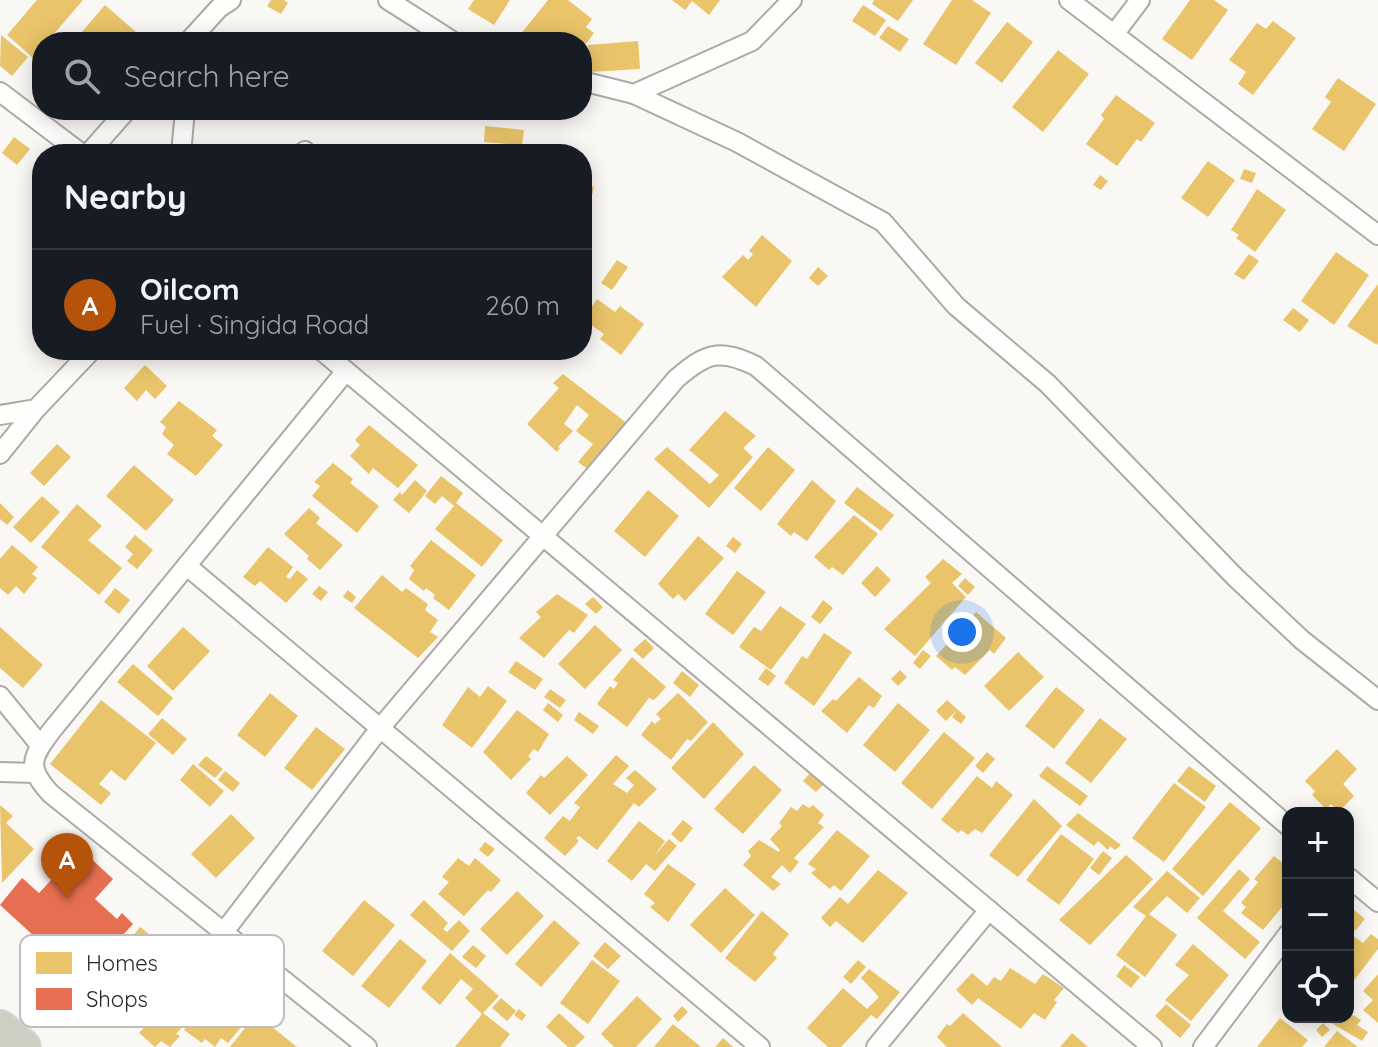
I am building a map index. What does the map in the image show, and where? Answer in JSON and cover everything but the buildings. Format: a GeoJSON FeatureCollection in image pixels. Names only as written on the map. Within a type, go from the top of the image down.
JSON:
{"type":"FeatureCollection","features":[{"type":"Feature","properties":{"kind":"highway"},"geometry":{"type":"LineString","coordinates":[[0,1028],[23,1047]]}},
{"type":"Feature","properties":{"kind":"street"},"geometry":{"type":"LineString","coordinates":[[388,0],[438,32]]}},
{"type":"Feature","properties":{"kind":"street"},"geometry":{"type":"LineString","coordinates":[[634,94],[752,41],[792,0]]}},
{"type":"Feature","properties":{"kind":"street"},"geometry":{"type":"LineString","coordinates":[[1069,0],[1378,235]]}},
{"type":"Feature","properties":{"kind":"street"},"geometry":{"type":"LineString","coordinates":[[1115,33],[1140,0]]}},
{"type":"Feature","properties":{"kind":"street"},"geometry":{"type":"LineString","coordinates":[[197,32],[223,3]]}},
{"type":"Feature","properties":{"kind":"street"},"geometry":{"type":"LineString","coordinates":[[210,32],[223,3]]}},
{"type":"Feature","properties":{"kind":"street"},"geometry":{"type":"LineString","coordinates":[[592,84],[634,94],[737,142],[883,222],[956,306],[1048,384],[1235,577],[1302,640],[1378,700]]}},
{"type":"Feature","properties":{"kind":"street"},"geometry":{"type":"LineString","coordinates":[[0,92],[32,115]]}},
{"type":"Feature","properties":{"kind":"street"},"geometry":{"type":"LineString","coordinates":[[38,120],[71,144]]}},
{"type":"Feature","properties":{"kind":"street"},"geometry":{"type":"LineString","coordinates":[[95,144],[117,120]]}},
{"type":"Feature","properties":{"kind":"street"},"geometry":{"type":"LineString","coordinates":[[182,144],[184,120]]}},
{"type":"Feature","properties":{"kind":"street"},"geometry":{"type":"LineString","coordinates":[[223,933],[381,727],[676,379],[695,362],[714,354],[735,356],[756,366],[1282,821]]}},
{"type":"Feature","properties":{"kind":"street"},"geometry":{"type":"LineString","coordinates":[[0,454],[36,409],[83,360]]}},
{"type":"Feature","properties":{"kind":"street"},"geometry":{"type":"LineString","coordinates":[[333,360],[1152,1047]]}},
{"type":"Feature","properties":{"kind":"street"},"geometry":{"type":"LineString","coordinates":[[226,935],[51,794],[35,773],[33,758],[40,745],[346,371]]}},
{"type":"Feature","properties":{"kind":"street"},"geometry":{"type":"LineString","coordinates":[[0,415],[36,409]]}},
{"type":"Feature","properties":{"kind":"street"},"geometry":{"type":"LineString","coordinates":[[187,566],[760,1047]]}},
{"type":"Feature","properties":{"kind":"street"},"geometry":{"type":"LineString","coordinates":[[0,696],[40,745]]}},
{"type":"Feature","properties":{"kind":"street"},"geometry":{"type":"LineString","coordinates":[[0,772],[35,773]]}},
{"type":"Feature","properties":{"kind":"street"},"geometry":{"type":"LineString","coordinates":[[1350,879],[1378,902]]}},
{"type":"Feature","properties":{"kind":"street"},"geometry":{"type":"LineString","coordinates":[[876,1047],[989,910]]}},
{"type":"Feature","properties":{"kind":"street"},"geometry":{"type":"LineString","coordinates":[[1203,1047],[1282,942]]}},
{"type":"Feature","properties":{"kind":"street"},"geometry":{"type":"LineString","coordinates":[[284,981],[367,1047]]}},
{"type":"Feature","properties":{"kind":"place","name":"Oilcom"},"geometry":{"type":"Point","coordinates":[67,899]}}]}
